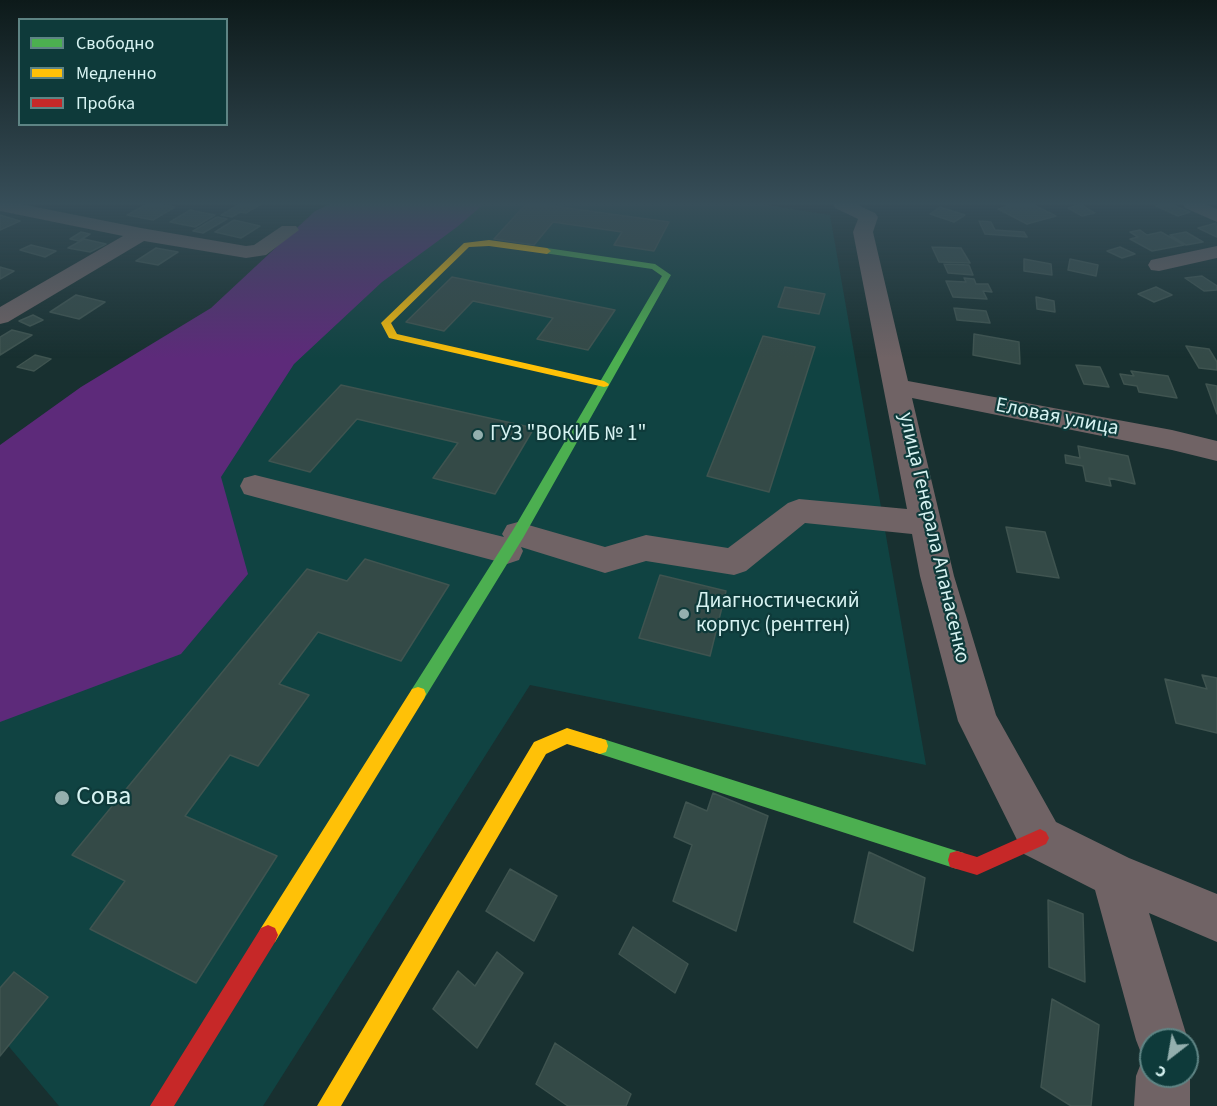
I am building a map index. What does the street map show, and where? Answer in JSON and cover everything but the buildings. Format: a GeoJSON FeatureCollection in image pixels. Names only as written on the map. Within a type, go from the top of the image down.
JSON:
{"type":"FeatureCollection","features":[{"type":"Feature","properties":{"kind":"street"},"geometry":{"type":"LineString","coordinates":[[0,317],[104,256]]}},
{"type":"Feature","properties":{"kind":"street"},"geometry":{"type":"LineString","coordinates":[[456,256],[386,323],[393,336],[604,384]]}},
{"type":"Feature","properties":{"kind":"street"},"geometry":{"type":"LineString","coordinates":[[161,1106],[512,542],[667,275],[655,267],[576,256]]}},
{"type":"Feature","properties":{"kind":"street","name":"улица Генерала Апанасенко"},"geometry":{"type":"LineString","coordinates":[[868,256],[937,576],[978,721],[1040,838]]}},
{"type":"Feature","properties":{"kind":"street"},"geometry":{"type":"LineString","coordinates":[[1159,265],[1201,256]]}},
{"type":"Feature","properties":{"kind":"street","name":"Еловая улица"},"geometry":{"type":"LineString","coordinates":[[897,387],[1172,440],[1217,451]]}},
{"type":"Feature","properties":{"kind":"street"},"geometry":{"type":"LineString","coordinates":[[255,486],[605,560],[646,548],[734,562],[799,511],[926,523]]}},
{"type":"Feature","properties":{"kind":"street"},"geometry":{"type":"LineString","coordinates":[[328,1106],[540,748],[567,736],[977,866],[1040,838],[1114,875],[1217,918]]}},
{"type":"Feature","properties":{"kind":"street"},"geometry":{"type":"LineString","coordinates":[[1114,875],[1159,1028]]}},
{"type":"Feature","properties":{"kind":"street"},"geometry":{"type":"LineString","coordinates":[[1162,1106],[1163,1088]]}},
{"type":"Feature","properties":{"kind":"shaded area"},"geometry":{"type":"Polygon","coordinates":[[[267,256],[418,256],[382,282],[294,364],[221,477],[248,574],[181,654],[0,722],[0,445],[81,387],[211,308],[267,256]]]}},
{"type":"Feature","properties":{"kind":"shaded area"},"geometry":{"type":"Polygon","coordinates":[[[348,256],[837,256],[926,765],[530,685],[263,1106],[59,1106],[0,1036],[0,534],[348,256]]]}},
{"type":"Feature","properties":{"kind":"traffic: fast"},"geometry":{"type":"LineString","coordinates":[[418,694],[518,534],[667,275],[655,267],[578,256]]}},
{"type":"Feature","properties":{"kind":"traffic: fast"},"geometry":{"type":"LineString","coordinates":[[600,746],[957,860]]}},
{"type":"Feature","properties":{"kind":"traffic: slow"},"geometry":{"type":"LineString","coordinates":[[456,256],[386,323],[393,336],[604,384]]}},
{"type":"Feature","properties":{"kind":"traffic: slow"},"geometry":{"type":"LineString","coordinates":[[268,935],[418,694]]}},
{"type":"Feature","properties":{"kind":"traffic: slow"},"geometry":{"type":"LineString","coordinates":[[328,1106],[540,748],[567,736],[600,746]]}},
{"type":"Feature","properties":{"kind":"traffic: jam"},"geometry":{"type":"LineString","coordinates":[[957,860],[977,866],[1040,838]]}},
{"type":"Feature","properties":{"kind":"traffic: jam"},"geometry":{"type":"LineString","coordinates":[[161,1106],[268,935]]}},
{"type":"Feature","properties":{"kind":"place","name":"ГУЗ \"ВОКИБ № 1\""},"geometry":{"type":"Point","coordinates":[478,435]}},
{"type":"Feature","properties":{"kind":"place","name":"Диагностический корпус (рентген)"},"geometry":{"type":"Point","coordinates":[684,614]}},
{"type":"Feature","properties":{"kind":"place","name":"Сова"},"geometry":{"type":"Point","coordinates":[62,798]}}]}
